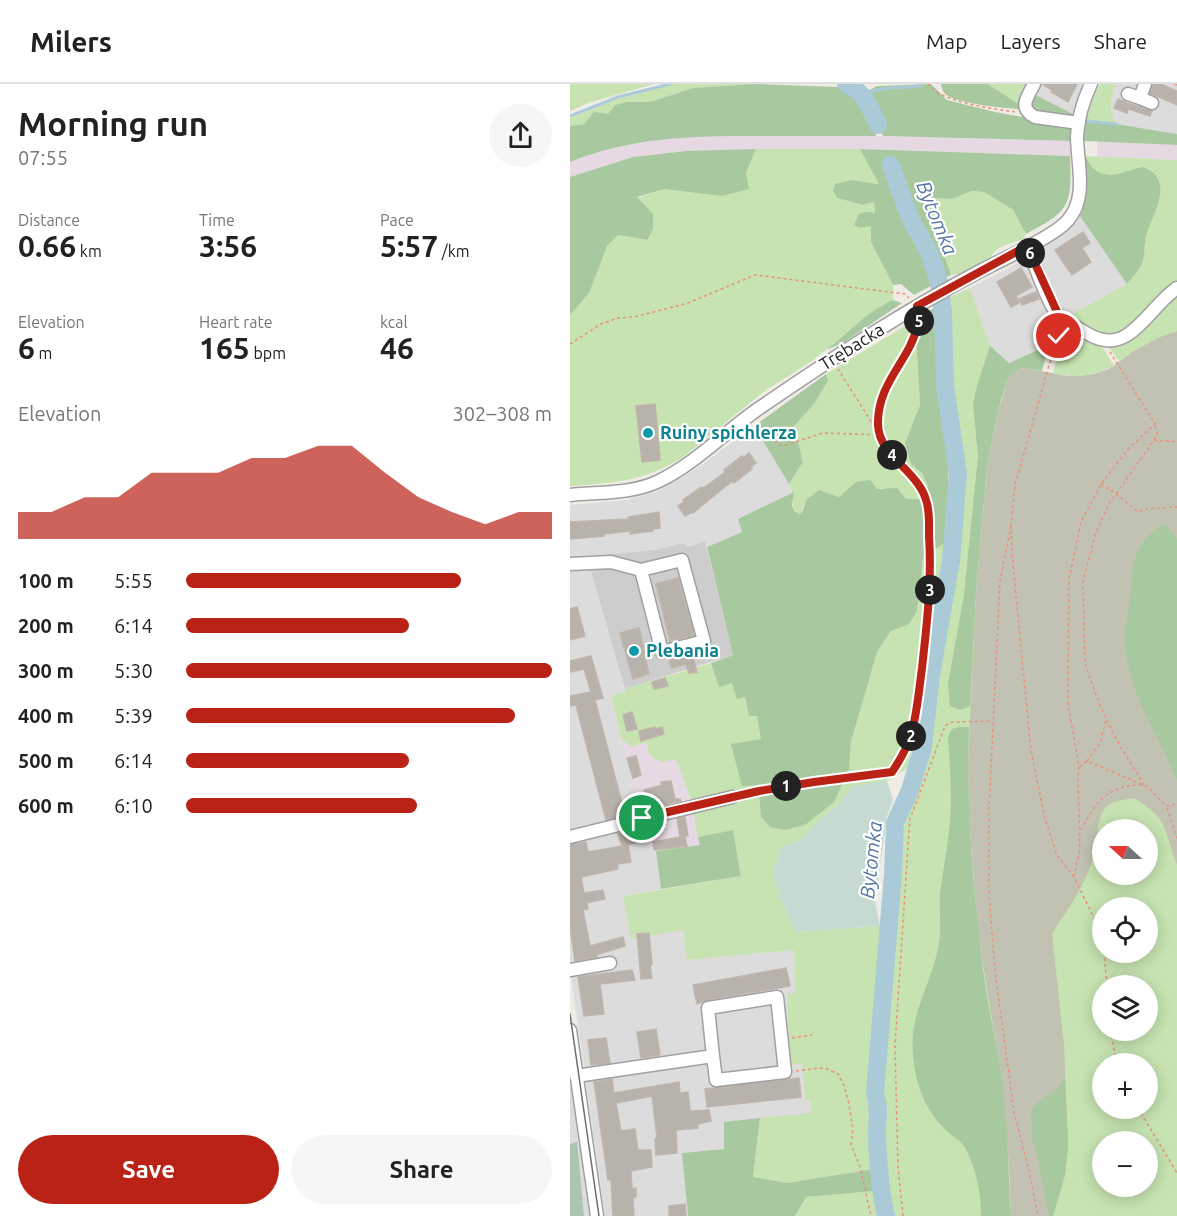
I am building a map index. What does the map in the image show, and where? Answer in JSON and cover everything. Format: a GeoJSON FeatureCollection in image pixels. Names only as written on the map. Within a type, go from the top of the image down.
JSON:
{"type":"FeatureCollection","features":[{"type":"Feature","properties":{"kind":"street"},"geometry":{"type":"LineString","coordinates":[[1034,84],[1025,105],[1029,114],[1035,117],[1080,118],[1091,84]]}},
{"type":"Feature","properties":{"kind":"street"},"geometry":{"type":"LineString","coordinates":[[1145,84],[1134,96],[1152,103]]}},
{"type":"Feature","properties":{"kind":"street","name":"Trębacka"},"geometry":{"type":"LineString","coordinates":[[570,495],[626,490],[642,487],[664,478],[832,358],[917,306],[1067,222],[1075,211],[1080,181],[1077,137],[1080,118]]}},
{"type":"Feature","properties":{"kind":"street"},"geometry":{"type":"LineString","coordinates":[[1027,246],[1058,314],[1095,339],[1116,340],[1135,329],[1162,300],[1177,288]]}},
{"type":"Feature","properties":{"kind":"street"},"geometry":{"type":"LineString","coordinates":[[570,564],[611,562],[641,570],[682,560],[704,641],[662,652],[641,570]]}},
{"type":"Feature","properties":{"kind":"street"},"geometry":{"type":"LineString","coordinates":[[570,837],[732,797]]}},
{"type":"Feature","properties":{"kind":"street"},"geometry":{"type":"LineString","coordinates":[[570,970],[610,963]]}},
{"type":"Feature","properties":{"kind":"street"},"geometry":{"type":"LineString","coordinates":[[777,997],[782,1040],[785,1072],[716,1080],[708,1008],[777,997]]}},
{"type":"Feature","properties":{"kind":"street"},"geometry":{"type":"LineString","coordinates":[[570,1030],[597,1216]]}},
{"type":"Feature","properties":{"kind":"street"},"geometry":{"type":"LineString","coordinates":[[576,1076],[713,1056]]}},
{"type":"Feature","properties":{"kind":"path"},"geometry":{"type":"LineString","coordinates":[[928,84],[934,91],[953,100],[1029,114]]}},
{"type":"Feature","properties":{"kind":"path"},"geometry":{"type":"LineString","coordinates":[[570,344],[582,334],[601,324],[618,318],[634,317],[688,303],[755,275],[905,294],[917,306],[919,322],[913,340],[889,379],[880,402],[879,435]]}},
{"type":"Feature","properties":{"kind":"path"},"geometry":{"type":"LineString","coordinates":[[1038,1216],[1014,1112],[995,971],[989,895],[989,809],[1000,581],[1011,526],[1015,485],[1059,336],[1058,314]]}},
{"type":"Feature","properties":{"kind":"path"},"geometry":{"type":"LineString","coordinates":[[1103,341],[1155,424],[1157,433],[1109,504],[1096,532],[1083,581],[1085,664],[1116,739],[1144,785],[1166,806],[1177,838]]}},
{"type":"Feature","properties":{"kind":"path"},"geometry":{"type":"LineString","coordinates":[[732,797],[814,782],[892,772],[905,752],[911,734],[931,580],[926,499],[916,480],[891,453],[879,435],[832,358]]}},
{"type":"Feature","properties":{"kind":"path"},"geometry":{"type":"LineString","coordinates":[[1074,877],[1080,849],[1079,767],[1068,704],[1069,579],[1081,522],[1101,484],[1129,448],[1155,424]]}},
{"type":"Feature","properties":{"kind":"path"},"geometry":{"type":"LineString","coordinates":[[750,425],[780,445],[823,433],[879,435]]}},
{"type":"Feature","properties":{"kind":"path"},"geometry":{"type":"LineString","coordinates":[[1154,440],[1177,442]]}},
{"type":"Feature","properties":{"kind":"path"},"geometry":{"type":"LineString","coordinates":[[1101,484],[1138,512],[1147,509],[1177,507]]}},
{"type":"Feature","properties":{"kind":"path"},"geometry":{"type":"LineString","coordinates":[[1011,526],[1031,751],[1045,819],[1057,855],[1074,877],[1092,914]]}},
{"type":"Feature","properties":{"kind":"path"},"geometry":{"type":"LineString","coordinates":[[1079,767],[1087,761],[1100,743],[1106,719]]}},
{"type":"Feature","properties":{"kind":"path"},"geometry":{"type":"LineString","coordinates":[[903,1216],[898,1167],[896,1020],[910,819],[945,726],[952,722],[993,721]]}},
{"type":"Feature","properties":{"kind":"path"},"geometry":{"type":"LineString","coordinates":[[1087,761],[1144,785]]}},
{"type":"Feature","properties":{"kind":"path"},"geometry":{"type":"LineString","coordinates":[[1080,832],[1094,806],[1106,794],[1128,785],[1144,785]]}},
{"type":"Feature","properties":{"kind":"path"},"geometry":{"type":"LineString","coordinates":[[1166,806],[1177,804]]}},
{"type":"Feature","properties":{"kind":"path"},"geometry":{"type":"LineString","coordinates":[[782,1040],[812,1035]]}},
{"type":"Feature","properties":{"kind":"path"},"geometry":{"type":"LineString","coordinates":[[785,1072],[820,1068],[838,1074],[848,1099],[852,1129],[851,1144],[860,1167],[871,1216]]}},
{"type":"Feature","properties":{"kind":"path"},"geometry":{"type":"LineString","coordinates":[[1145,1119],[1177,1173]]}},
{"type":"Feature","properties":{"kind":"shaded area"},"geometry":{"type":"Polygon","coordinates":[[[1036,84],[1083,84],[1073,114],[1032,93],[1036,84]]]}},
{"type":"Feature","properties":{"kind":"shaded area"},"geometry":{"type":"Polygon","coordinates":[[[1116,84],[1177,84],[1177,134],[1116,124],[1112,117],[1110,98],[1116,84]]]}},
{"type":"Feature","properties":{"kind":"shaded area"},"geometry":{"type":"Polygon","coordinates":[[[684,136],[876,136],[1070,141],[1070,156],[860,149],[686,151],[633,157],[570,177],[570,162],[591,153],[653,139],[684,136]]]}},
{"type":"Feature","properties":{"kind":"shaded area"},"geometry":{"type":"Polygon","coordinates":[[[1097,141],[1177,145],[1177,160],[1097,157],[1097,141]]]}},
{"type":"Feature","properties":{"kind":"shaded area"},"geometry":{"type":"Polygon","coordinates":[[[1080,216],[1127,284],[1067,317],[1057,309],[1033,248],[1072,225],[1080,216]]]}},
{"type":"Feature","properties":{"kind":"shaded area"},"geometry":{"type":"Polygon","coordinates":[[[1029,257],[1052,317],[1049,345],[1009,363],[990,346],[970,288],[1029,257]]]}},
{"type":"Feature","properties":{"kind":"shaded area"},"geometry":{"type":"Polygon","coordinates":[[[1177,331],[1177,1216],[1011,1216],[1001,1072],[977,925],[969,817],[970,706],[976,592],[987,466],[1001,400],[1008,378],[1014,371],[1025,368],[1068,376],[1094,374],[1109,369],[1133,351],[1161,336],[1177,331]]]}},
{"type":"Feature","properties":{"kind":"shaded area"},"geometry":{"type":"Polygon","coordinates":[[[754,426],[794,492],[739,519],[742,532],[707,547],[704,541],[688,547],[683,543],[655,550],[591,556],[590,567],[626,692],[611,697],[651,852],[656,851],[661,889],[623,896],[631,939],[683,929],[687,960],[794,950],[796,993],[787,994],[790,1064],[802,1062],[805,1099],[810,1099],[811,1114],[724,1122],[725,1149],[683,1153],[688,1216],[605,1216],[570,969],[570,505],[626,500],[657,492],[699,467],[754,426]]]}},
{"type":"Feature","properties":{"kind":"shaded area"},"geometry":{"type":"Polygon","coordinates":[[[705,541],[733,655],[625,689],[590,567],[591,556],[655,550],[683,543],[688,547],[705,541]]]}},
{"type":"Feature","properties":{"kind":"shaded area"},"geometry":{"type":"Polygon","coordinates":[[[622,740],[632,747],[646,742],[676,759],[691,800],[700,845],[651,852],[622,740]]]}},
{"type":"Feature","properties":{"kind":"shaded area"},"geometry":{"type":"Polygon","coordinates":[[[887,781],[893,800],[887,816],[875,901],[880,926],[795,932],[780,897],[773,872],[781,847],[801,840],[815,824],[839,804],[853,786],[887,781]]]}},
{"type":"Feature","properties":{"kind":"shaded area"},"geometry":{"type":"Polygon","coordinates":[[[570,1082],[577,1128],[589,1216],[570,1216],[570,1082]]]}},
{"type":"Feature","properties":{"kind":"green space"},"geometry":{"type":"Polygon","coordinates":[[[570,84],[654,84],[588,103],[570,111],[570,84]]]}},
{"type":"Feature","properties":{"kind":"green space"},"geometry":{"type":"Polygon","coordinates":[[[674,84],[755,84],[693,88],[650,102],[626,102],[615,105],[608,114],[584,124],[570,126],[570,118],[617,99],[674,84]]]}},
{"type":"Feature","properties":{"kind":"green space"},"geometry":{"type":"Polygon","coordinates":[[[755,84],[839,87],[862,101],[874,124],[876,136],[684,138],[616,147],[570,162],[570,126],[584,124],[594,112],[608,114],[615,105],[626,102],[650,102],[693,88],[755,84]]]}},
{"type":"Feature","properties":{"kind":"green space"},"geometry":{"type":"Polygon","coordinates":[[[931,84],[947,100],[995,112],[1067,125],[1070,127],[1070,141],[883,136],[864,93],[877,86],[931,84]]]}},
{"type":"Feature","properties":{"kind":"green space"},"geometry":{"type":"Polygon","coordinates":[[[941,84],[988,84],[1017,103],[1025,84],[1029,84],[1020,103],[1020,109],[955,99],[945,94],[941,84]]]}},
{"type":"Feature","properties":{"kind":"green space"},"geometry":{"type":"Polygon","coordinates":[[[988,84],[1025,84],[1017,103],[988,84]]]}},
{"type":"Feature","properties":{"kind":"green space"},"geometry":{"type":"Polygon","coordinates":[[[1100,84],[1116,84],[1111,104],[1116,124],[1086,121],[1100,84]]]}},
{"type":"Feature","properties":{"kind":"green space"},"geometry":{"type":"Polygon","coordinates":[[[1032,93],[1073,114],[1072,117],[1032,113],[1029,98],[1032,93]]]}},
{"type":"Feature","properties":{"kind":"green space"},"geometry":{"type":"Polygon","coordinates":[[[1086,121],[1177,134],[1177,145],[1084,141],[1086,121]]]}},
{"type":"Feature","properties":{"kind":"green space"},"geometry":{"type":"Polygon","coordinates":[[[756,149],[860,149],[880,184],[850,180],[837,198],[863,205],[874,202],[876,214],[860,228],[871,226],[871,242],[893,285],[893,300],[879,307],[812,361],[766,390],[683,457],[642,476],[601,484],[570,486],[570,315],[588,293],[607,246],[618,235],[646,240],[637,198],[665,189],[748,189],[746,173],[756,149]]]}},
{"type":"Feature","properties":{"kind":"green space"},"geometry":{"type":"Polygon","coordinates":[[[756,149],[746,173],[749,189],[722,196],[665,189],[637,197],[653,214],[653,229],[647,240],[618,235],[607,246],[589,293],[570,315],[570,177],[633,157],[686,151],[756,149]]]}},
{"type":"Feature","properties":{"kind":"green space"},"geometry":{"type":"Polygon","coordinates":[[[860,149],[1070,156],[1069,197],[1060,212],[1052,219],[1026,234],[1013,210],[984,192],[972,191],[952,199],[934,198],[935,229],[951,275],[914,295],[901,284],[893,285],[871,242],[871,226],[860,228],[854,225],[859,214],[875,213],[874,202],[863,205],[837,198],[833,190],[835,184],[851,180],[879,184],[860,149]]]}},
{"type":"Feature","properties":{"kind":"green space"},"geometry":{"type":"Polygon","coordinates":[[[1084,156],[1177,160],[1177,282],[1137,322],[1119,334],[1111,336],[1094,332],[1067,317],[1127,284],[1080,216],[1086,195],[1084,156]]]}},
{"type":"Feature","properties":{"kind":"green space"},"geometry":{"type":"Polygon","coordinates":[[[1084,156],[1093,168],[1105,174],[1117,174],[1142,167],[1158,178],[1160,195],[1146,235],[1143,260],[1127,284],[1080,216],[1086,195],[1084,156]]]}},
{"type":"Feature","properties":{"kind":"green space"},"geometry":{"type":"Polygon","coordinates":[[[972,191],[984,192],[1013,210],[1026,234],[1023,239],[997,249],[991,257],[958,274],[951,275],[935,229],[933,198],[952,199],[972,191]]]}},
{"type":"Feature","properties":{"kind":"green space"},"geometry":{"type":"Polygon","coordinates":[[[970,288],[990,346],[1009,363],[1008,378],[993,432],[987,466],[976,592],[968,764],[969,817],[977,925],[1001,1072],[1011,1216],[892,1216],[886,1166],[883,1062],[900,837],[931,748],[934,696],[951,602],[961,472],[949,386],[945,299],[970,288]]]}},
{"type":"Feature","properties":{"kind":"green space"},"geometry":{"type":"Polygon","coordinates":[[[1177,293],[1177,331],[1147,343],[1119,361],[1110,349],[1111,346],[1177,293]]]}},
{"type":"Feature","properties":{"kind":"green space"},"geometry":{"type":"Polygon","coordinates":[[[893,300],[902,303],[843,343],[826,350],[866,317],[893,300]]]}},
{"type":"Feature","properties":{"kind":"green space"},"geometry":{"type":"Polygon","coordinates":[[[937,306],[940,392],[948,457],[949,501],[946,542],[923,558],[917,611],[909,624],[891,631],[877,652],[851,742],[849,770],[834,802],[805,825],[785,830],[770,827],[761,817],[758,785],[742,786],[731,744],[761,739],[757,716],[749,716],[745,697],[737,699],[732,683],[719,687],[711,663],[733,655],[707,547],[742,532],[738,519],[794,492],[792,505],[794,511],[800,514],[806,500],[819,490],[839,497],[856,482],[870,480],[877,489],[897,488],[906,499],[921,499],[928,487],[922,473],[911,464],[905,443],[920,405],[915,320],[937,306]]]}},
{"type":"Feature","properties":{"kind":"green space"},"geometry":{"type":"Polygon","coordinates":[[[915,320],[920,405],[905,443],[911,464],[922,473],[928,487],[921,499],[906,499],[884,488],[877,489],[856,482],[839,497],[806,500],[800,514],[794,511],[789,484],[803,462],[794,426],[814,404],[828,381],[826,374],[915,320]]]}},
{"type":"Feature","properties":{"kind":"green space"},"geometry":{"type":"Polygon","coordinates":[[[1073,335],[1103,348],[1114,366],[1084,376],[1053,373],[1062,346],[1073,335]]]}},
{"type":"Feature","properties":{"kind":"green space"},"geometry":{"type":"Polygon","coordinates":[[[1049,345],[1042,371],[1025,368],[1014,371],[1007,381],[1001,399],[987,466],[976,592],[970,706],[958,709],[950,706],[948,684],[964,595],[978,456],[973,404],[977,386],[990,346],[1009,363],[1049,345]]]}},
{"type":"Feature","properties":{"kind":"green space"},"geometry":{"type":"Polygon","coordinates":[[[826,374],[828,381],[814,404],[794,426],[803,462],[789,484],[754,426],[826,374]]]}},
{"type":"Feature","properties":{"kind":"green space"},"geometry":{"type":"Polygon","coordinates":[[[1165,524],[1177,538],[1177,780],[1140,702],[1129,670],[1125,645],[1135,559],[1148,536],[1165,524]]]}},
{"type":"Feature","properties":{"kind":"green space"},"geometry":{"type":"Polygon","coordinates":[[[946,542],[924,693],[908,768],[887,781],[853,787],[839,804],[815,824],[801,840],[781,847],[773,872],[780,897],[795,932],[880,926],[880,988],[871,1048],[871,1125],[874,1169],[787,1183],[753,1177],[760,1118],[811,1113],[810,1099],[805,1100],[802,1063],[790,1065],[787,994],[795,993],[794,950],[687,960],[683,930],[631,939],[623,896],[741,876],[733,830],[698,837],[691,800],[676,759],[662,762],[650,755],[646,742],[632,747],[622,740],[611,696],[626,692],[625,689],[711,663],[719,686],[732,683],[745,697],[749,716],[757,715],[762,739],[758,785],[761,817],[849,770],[851,742],[877,652],[891,631],[917,611],[923,558],[946,542]]]}},
{"type":"Feature","properties":{"kind":"green space"},"geometry":{"type":"Polygon","coordinates":[[[969,727],[970,826],[975,892],[986,990],[1003,1089],[1011,1216],[981,1216],[977,1180],[972,1162],[962,1144],[939,1123],[927,1105],[914,1065],[914,1026],[939,942],[940,895],[951,812],[948,736],[952,729],[969,727]]]}},
{"type":"Feature","properties":{"kind":"green space"},"geometry":{"type":"Polygon","coordinates":[[[1134,798],[1154,812],[1164,826],[1177,865],[1177,1216],[1053,1216],[1065,1175],[1068,1146],[1064,1045],[1052,934],[1076,896],[1092,862],[1092,885],[1158,885],[1158,819],[1100,819],[1107,806],[1120,800],[1134,798]]]}},
{"type":"Feature","properties":{"kind":"green space"},"geometry":{"type":"Polygon","coordinates":[[[733,830],[741,876],[661,889],[656,851],[700,845],[698,837],[733,830]]]}},
{"type":"Feature","properties":{"kind":"green space"},"geometry":{"type":"Polygon","coordinates":[[[1065,1077],[1068,1146],[1065,1175],[1053,1216],[1049,1216],[1032,1138],[1031,1112],[1036,1103],[1057,1090],[1065,1077]]]}},
{"type":"Feature","properties":{"kind":"green space"},"geometry":{"type":"Polygon","coordinates":[[[760,1118],[753,1177],[787,1183],[874,1169],[875,1191],[806,1197],[795,1216],[688,1216],[682,1153],[724,1149],[724,1122],[760,1118]]]}},
{"type":"Feature","properties":{"kind":"green space"},"geometry":{"type":"Polygon","coordinates":[[[577,1142],[584,1216],[570,1216],[570,1144],[577,1142]]]}},
{"type":"Feature","properties":{"kind":"green space"},"geometry":{"type":"Polygon","coordinates":[[[875,1191],[883,1216],[795,1216],[806,1197],[875,1191]]]}},
{"type":"Feature","properties":{"kind":"building"},"geometry":{"type":"Polygon","coordinates":[[[1042,84],[1077,84],[1068,102],[1042,84]]]}},
{"type":"Feature","properties":{"kind":"building"},"geometry":{"type":"Polygon","coordinates":[[[1153,84],[1161,84],[1177,91],[1177,105],[1150,93],[1153,84]]]}},
{"type":"Feature","properties":{"kind":"building"},"geometry":{"type":"Polygon","coordinates":[[[1118,99],[1130,104],[1127,113],[1114,108],[1118,99]]]}},
{"type":"Feature","properties":{"kind":"building"},"geometry":{"type":"Polygon","coordinates":[[[1131,104],[1152,111],[1150,116],[1129,109],[1131,104]]]}},
{"type":"Feature","properties":{"kind":"building"},"geometry":{"type":"Polygon","coordinates":[[[1083,232],[1090,243],[1082,248],[1091,262],[1072,275],[1055,250],[1083,232]]]}},
{"type":"Feature","properties":{"kind":"building"},"geometry":{"type":"Polygon","coordinates":[[[1021,268],[1032,287],[1016,296],[1019,303],[1011,307],[997,282],[1021,268]]]}},
{"type":"Feature","properties":{"kind":"building"},"geometry":{"type":"Polygon","coordinates":[[[1036,292],[1039,299],[1022,305],[1019,299],[1036,292]]]}},
{"type":"Feature","properties":{"kind":"building","name":"Ruiny spichlerza"},"geometry":{"type":"Polygon","coordinates":[[[655,404],[660,460],[642,462],[636,406],[655,404]]]}},
{"type":"Feature","properties":{"kind":"building"},"geometry":{"type":"Polygon","coordinates":[[[749,453],[756,463],[750,468],[752,469],[734,483],[733,481],[726,486],[693,513],[685,516],[678,506],[684,502],[683,500],[709,484],[742,456],[743,458],[749,453]]]}},
{"type":"Feature","properties":{"kind":"building"},"geometry":{"type":"Polygon","coordinates":[[[659,512],[660,528],[652,529],[653,531],[630,534],[630,531],[570,539],[570,522],[629,519],[628,517],[659,512]]]}},
{"type":"Feature","properties":{"kind":"building"},"geometry":{"type":"Polygon","coordinates":[[[678,578],[694,635],[670,641],[656,584],[678,578]]]}},
{"type":"Feature","properties":{"kind":"building"},"geometry":{"type":"Polygon","coordinates":[[[577,607],[585,636],[570,640],[570,609],[577,607]]]}},
{"type":"Feature","properties":{"kind":"building","name":"Plebania"},"geometry":{"type":"Polygon","coordinates":[[[639,628],[649,674],[633,679],[620,633],[639,628]]]}},
{"type":"Feature","properties":{"kind":"building"},"geometry":{"type":"Polygon","coordinates":[[[692,653],[697,672],[689,673],[686,664],[671,668],[669,659],[692,653]]]}},
{"type":"Feature","properties":{"kind":"building"},"geometry":{"type":"Polygon","coordinates":[[[591,656],[603,698],[595,700],[625,815],[606,820],[576,705],[570,706],[570,696],[591,692],[584,669],[570,672],[570,661],[591,656]]]}},
{"type":"Feature","properties":{"kind":"building"},"geometry":{"type":"Polygon","coordinates":[[[665,678],[668,686],[654,689],[652,682],[665,678]]]}},
{"type":"Feature","properties":{"kind":"building"},"geometry":{"type":"Polygon","coordinates":[[[632,712],[637,729],[627,731],[623,715],[632,712]]]}},
{"type":"Feature","properties":{"kind":"building"},"geometry":{"type":"Polygon","coordinates":[[[655,727],[655,729],[662,727],[664,734],[641,741],[639,731],[655,727]]]}},
{"type":"Feature","properties":{"kind":"building"},"geometry":{"type":"Polygon","coordinates":[[[636,756],[641,775],[633,778],[627,758],[636,756]]]}},
{"type":"Feature","properties":{"kind":"building"},"geometry":{"type":"Polygon","coordinates":[[[671,781],[675,799],[681,801],[643,810],[642,806],[648,805],[644,790],[662,785],[661,782],[671,781]]]}},
{"type":"Feature","properties":{"kind":"building"},"geometry":{"type":"Polygon","coordinates":[[[685,817],[687,846],[654,850],[653,842],[680,837],[677,819],[685,817]]]}},
{"type":"Feature","properties":{"kind":"building"},"geometry":{"type":"Polygon","coordinates":[[[643,827],[647,840],[622,846],[618,834],[643,827]]]}},
{"type":"Feature","properties":{"kind":"building"},"geometry":{"type":"Polygon","coordinates":[[[586,842],[588,852],[628,845],[631,862],[617,864],[618,869],[581,877],[584,893],[603,890],[605,899],[587,903],[588,909],[583,910],[590,946],[623,937],[625,946],[596,955],[597,957],[575,961],[570,927],[570,845],[586,842]]]}},
{"type":"Feature","properties":{"kind":"building"},"geometry":{"type":"Polygon","coordinates":[[[649,933],[652,978],[641,979],[637,934],[649,933]]]}},
{"type":"Feature","properties":{"kind":"building"},"geometry":{"type":"Polygon","coordinates":[[[786,968],[790,986],[707,1000],[697,1004],[693,985],[786,968]]]}},
{"type":"Feature","properties":{"kind":"building"},"geometry":{"type":"Polygon","coordinates":[[[632,970],[635,980],[600,984],[604,1014],[584,1016],[578,977],[632,970]]]}},
{"type":"Feature","properties":{"kind":"building"},"geometry":{"type":"Polygon","coordinates":[[[656,1029],[660,1055],[641,1058],[637,1032],[656,1029]]]}},
{"type":"Feature","properties":{"kind":"building"},"geometry":{"type":"Polygon","coordinates":[[[606,1038],[610,1063],[591,1065],[588,1040],[606,1038]]]}},
{"type":"Feature","properties":{"kind":"building"},"geometry":{"type":"Polygon","coordinates":[[[799,1078],[801,1097],[707,1107],[705,1089],[799,1078]]]}},
{"type":"Feature","properties":{"kind":"building"},"geometry":{"type":"Polygon","coordinates":[[[612,1079],[614,1093],[679,1082],[680,1093],[688,1092],[690,1111],[709,1110],[711,1121],[698,1124],[698,1128],[676,1130],[677,1153],[656,1155],[655,1139],[657,1138],[652,1096],[616,1103],[621,1131],[635,1129],[638,1150],[651,1150],[652,1167],[631,1171],[632,1189],[636,1188],[636,1197],[633,1197],[634,1216],[613,1216],[611,1180],[608,1180],[594,1082],[612,1079]]]}},
{"type":"Feature","properties":{"kind":"building"},"geometry":{"type":"Polygon","coordinates":[[[685,1204],[686,1216],[669,1216],[669,1206],[685,1204]]]}},
{"type":"Feature","properties":{"kind":"waterway"},"geometry":{"type":"LineString","coordinates":[[570,116],[618,97],[670,84]]}},
{"type":"Feature","properties":{"kind":"waterway","name":"Bytomka"},"geometry":{"type":"LineString","coordinates":[[846,84],[862,96],[878,125]]}},
{"type":"Feature","properties":{"kind":"waterway"},"geometry":{"type":"LineString","coordinates":[[864,97],[876,90],[922,85]]}},
{"type":"Feature","properties":{"kind":"waterway"},"geometry":{"type":"LineString","coordinates":[[1086,121],[1116,124]]}},
{"type":"Feature","properties":{"kind":"waterway","name":"Bytomka"},"geometry":{"type":"LineString","coordinates":[[886,1216],[879,1166],[878,1109],[875,1093],[895,823],[910,790],[923,747],[931,675],[951,561],[958,474],[945,385],[943,313],[939,282],[929,252],[909,216],[891,165]]}},
{"type":"Feature","properties":{"kind":"tram line"},"geometry":{"type":"LineString","coordinates":[[570,1014],[599,1216]]}},
{"type":"Feature","properties":{"kind":"place","name":"Ruiny spichlerza"},"geometry":{"type":"Point","coordinates":[648,433]}},
{"type":"Feature","properties":{"kind":"place","name":"Plebania"},"geometry":{"type":"Point","coordinates":[634,651]}},
{"type":"Feature","properties":{"kind":"route"},"geometry":{"type":"LineString","coordinates":[[642,818],[759,791],[892,772],[905,752],[916,708],[930,595],[931,562],[926,499],[916,480],[891,453],[879,435],[880,402],[889,379],[913,340],[919,322],[917,306],[1027,246],[1053,308],[1058,314],[1059,336]]}}]}
